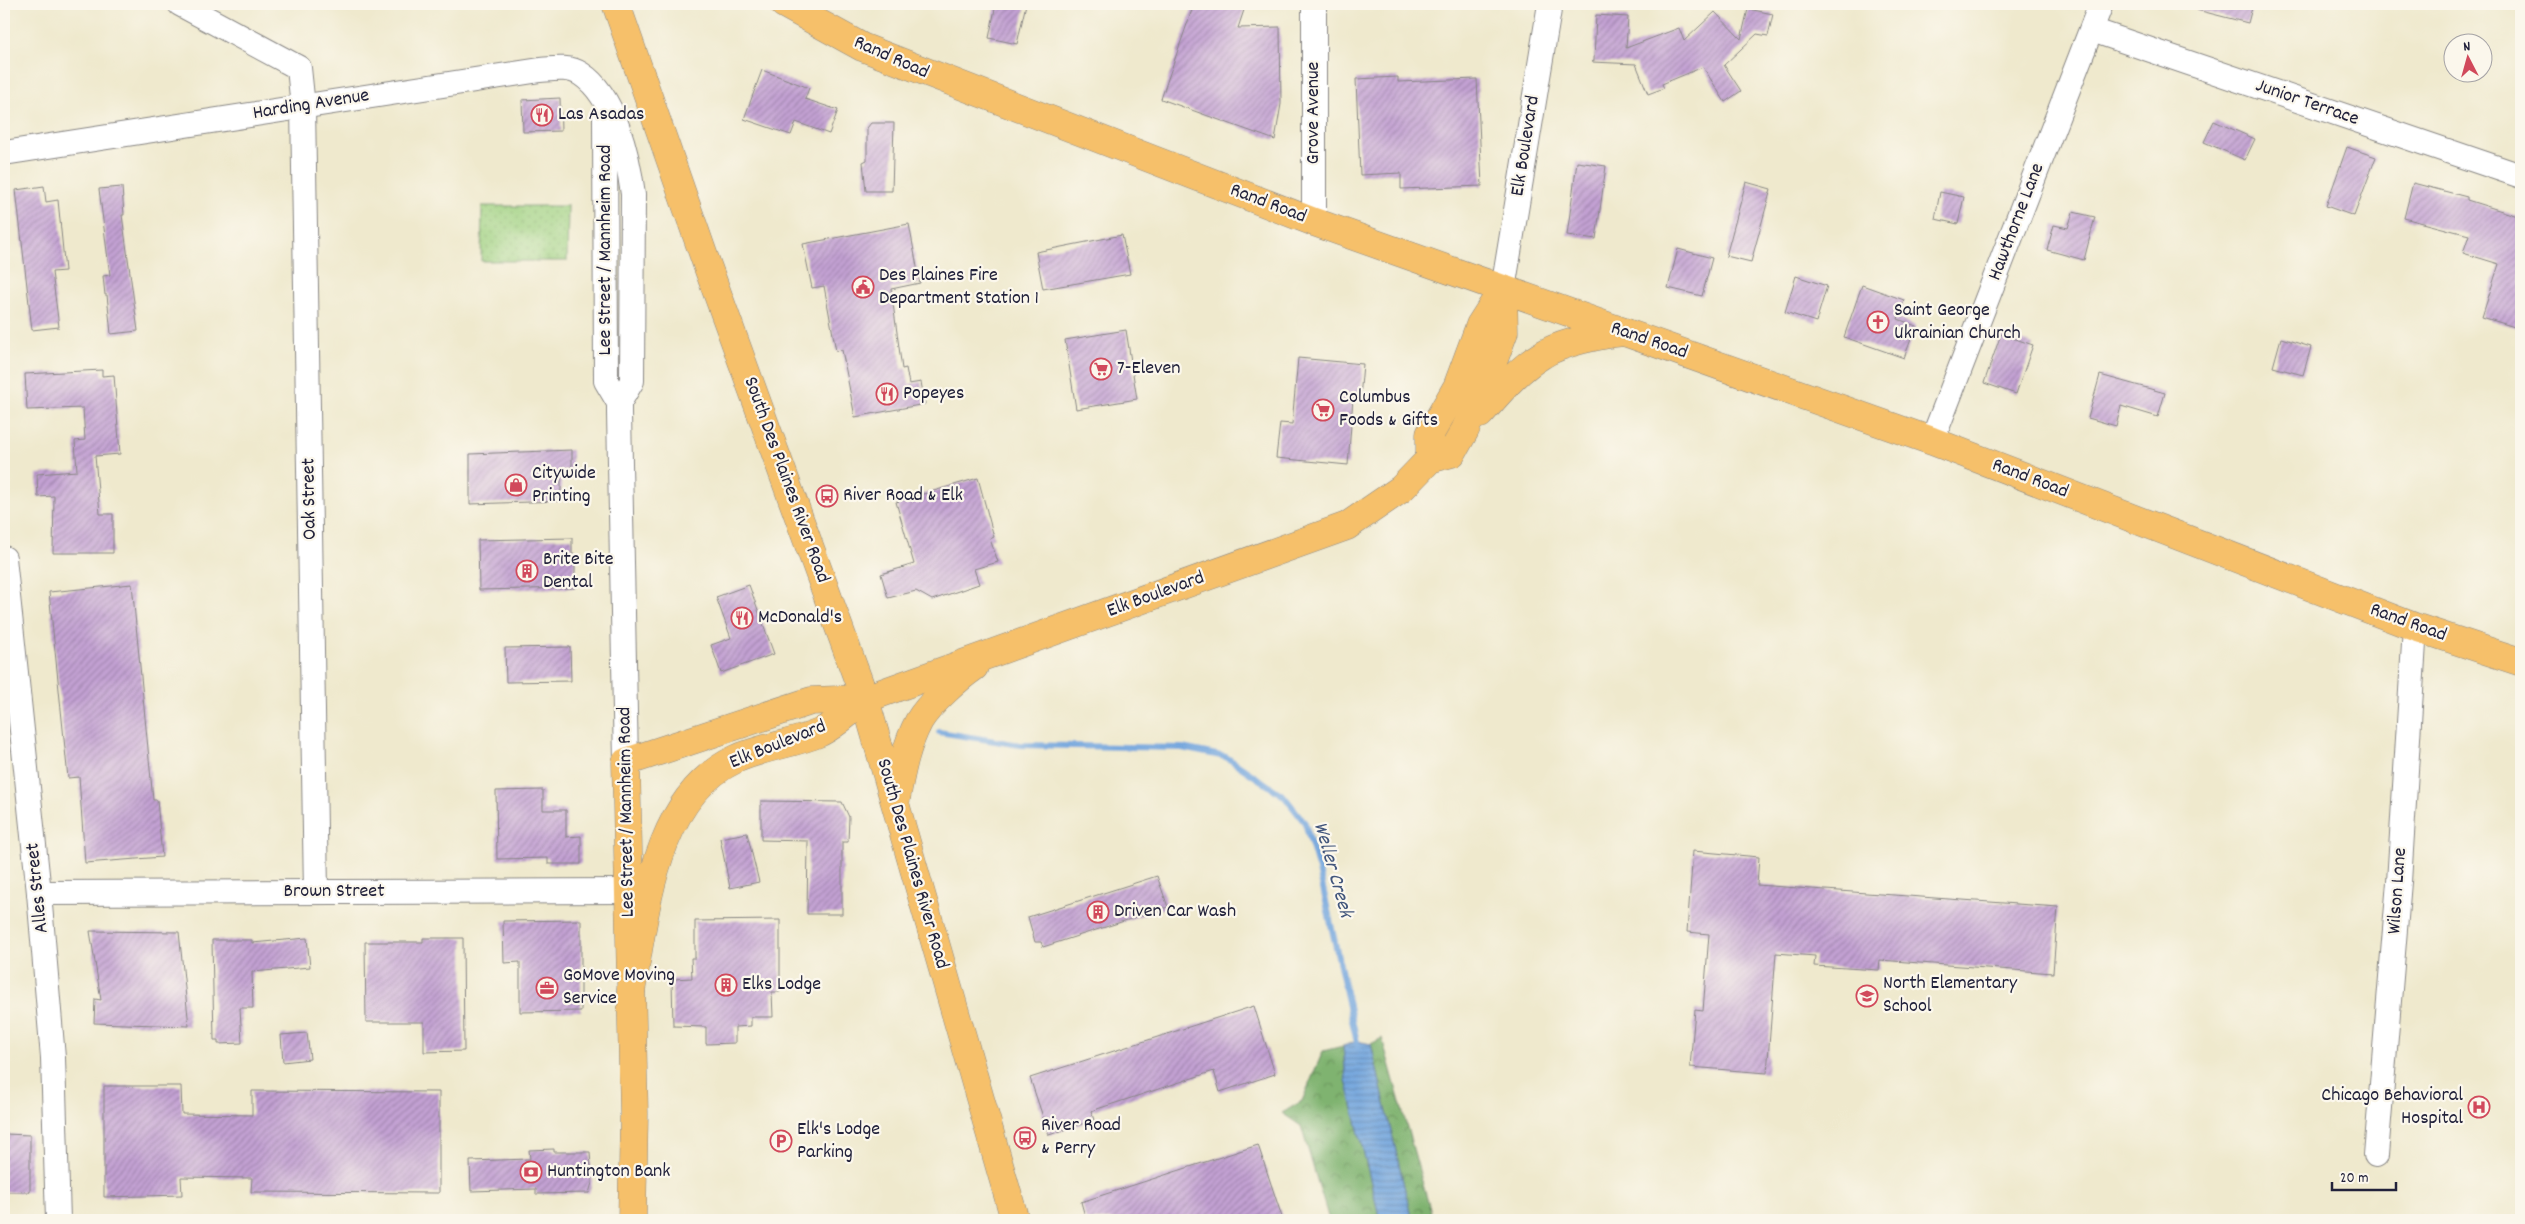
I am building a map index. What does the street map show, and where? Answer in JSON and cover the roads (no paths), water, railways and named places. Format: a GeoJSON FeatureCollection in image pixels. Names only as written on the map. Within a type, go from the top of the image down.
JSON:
{"type":"FeatureCollection","features":[{"type":"Feature","properties":{"kind":"main road","name":"South Des Plaines River Road"},"geometry":{"type":"LineString","coordinates":[[616,4],[705,257],[865,699],[1015,1220]]}},
{"type":"Feature","properties":{"kind":"main road","name":"Rand Road"},"geometry":{"type":"LineString","coordinates":[[784,4],[862,48],[1314,222],[1932,441],[2415,627],[2518,661]]}},
{"type":"Feature","properties":{"kind":"main road","name":"Elk Boulevard"},"geometry":{"type":"LineString","coordinates":[[631,992],[655,865],[668,831],[694,793],[713,774],[736,760],[821,732],[865,699],[1347,526],[1401,489],[1430,459],[1452,453],[1465,430],[1504,332],[1503,289]]}},
{"type":"Feature","properties":{"kind":"main road","name":"Elk Boulevard"},"geometry":{"type":"LineString","coordinates":[[1430,459],[1430,434],[1458,387],[1480,325],[1503,289]]}},
{"type":"Feature","properties":{"kind":"main road"},"geometry":{"type":"LineString","coordinates":[[1465,430],[1519,372],[1543,354],[1602,334],[1625,332]]}},
{"type":"Feature","properties":{"kind":"main road"},"geometry":{"type":"LineString","coordinates":[[895,803],[903,760],[920,720],[958,678],[994,653]]}},
{"type":"Feature","properties":{"kind":"main road","name":"Elk Boulevard"},"geometry":{"type":"LineString","coordinates":[[626,762],[811,701],[865,699]]}},
{"type":"Feature","properties":{"kind":"main road","name":"Lee Street / Mannheim Road"},"geometry":{"type":"LineString","coordinates":[[626,762],[634,1114],[632,1220]]}},
{"type":"Feature","properties":{"kind":"street","name":"Oak Street"},"geometry":{"type":"LineString","coordinates":[[180,4],[299,68],[304,106],[316,892]]}},
{"type":"Feature","properties":{"kind":"street","name":"Grove Avenue"},"geometry":{"type":"LineString","coordinates":[[1314,4],[1314,222]]}},
{"type":"Feature","properties":{"kind":"street","name":"Elk Boulevard"},"geometry":{"type":"LineString","coordinates":[[1503,289],[1550,4]]}},
{"type":"Feature","properties":{"kind":"street","name":"Hawthorne Lane"},"geometry":{"type":"LineString","coordinates":[[1932,441],[2101,4]]}},
{"type":"Feature","properties":{"kind":"street","name":"Junior Terrace"},"geometry":{"type":"LineString","coordinates":[[2092,30],[2521,176]]}},
{"type":"Feature","properties":{"kind":"street","name":"Harding Avenue"},"geometry":{"type":"LineString","coordinates":[[4,153],[561,68],[580,73],[594,86],[604,102]]}},
{"type":"Feature","properties":{"kind":"street","name":"Lee Street / Mannheim Road"},"geometry":{"type":"LineString","coordinates":[[604,102],[619,132],[629,165],[632,194],[632,381],[619,403],[626,762]]}},
{"type":"Feature","properties":{"kind":"street","name":"Alles Street"},"geometry":{"type":"LineString","coordinates":[[4,558],[54,1058],[58,1220]]}},
{"type":"Feature","properties":{"kind":"street","name":"Wilson Lane"},"geometry":{"type":"LineString","coordinates":[[2376,1155],[2399,882],[2415,627]]}},
{"type":"Feature","properties":{"kind":"street","name":"Brown Street"},"geometry":{"type":"LineString","coordinates":[[39,893],[629,891]]}},
{"type":"Feature","properties":{"kind":"water"},"geometry":{"type":"Polygon","coordinates":[[[1357,1041],[1371,1044],[1412,1220],[1380,1220],[1346,1080],[1343,1046],[1357,1041]]]}},
{"type":"Feature","properties":{"kind":"waterway","name":"Weller Creek"},"geometry":{"type":"LineString","coordinates":[[939,732],[1020,745],[1182,748],[1226,757],[1284,796],[1305,823],[1319,870],[1358,1047]]}},
{"type":"Feature","properties":{"kind":"place","name":"Las Asadas"},"geometry":{"type":"Point","coordinates":[542,115]}},
{"type":"Feature","properties":{"kind":"place","name":"Des Plaines Fire Department Station 1"},"geometry":{"type":"Point","coordinates":[863,287]}},
{"type":"Feature","properties":{"kind":"place","name":"Saint George Ukrainian Church"},"geometry":{"type":"Point","coordinates":[1878,322]}},
{"type":"Feature","properties":{"kind":"place","name":"7-Eleven"},"geometry":{"type":"Point","coordinates":[1101,369]}},
{"type":"Feature","properties":{"kind":"place","name":"Popeyes"},"geometry":{"type":"Point","coordinates":[887,394]}},
{"type":"Feature","properties":{"kind":"place","name":"Columbus Foods & Gifts"},"geometry":{"type":"Point","coordinates":[1323,410]}},
{"type":"Feature","properties":{"kind":"place","name":"Citywide Printing"},"geometry":{"type":"Point","coordinates":[516,485]}},
{"type":"Feature","properties":{"kind":"place","name":"River Road & Elk"},"geometry":{"type":"Point","coordinates":[827,496]}},
{"type":"Feature","properties":{"kind":"place","name":"Brite Bite Dental"},"geometry":{"type":"Point","coordinates":[527,571]}},
{"type":"Feature","properties":{"kind":"place","name":"McDonald's"},"geometry":{"type":"Point","coordinates":[742,618]}},
{"type":"Feature","properties":{"kind":"place","name":"Driven Car Wash"},"geometry":{"type":"Point","coordinates":[1098,912]}},
{"type":"Feature","properties":{"kind":"place","name":"Elks Lodge"},"geometry":{"type":"Point","coordinates":[726,985]}},
{"type":"Feature","properties":{"kind":"place","name":"GoMove Moving Service"},"geometry":{"type":"Point","coordinates":[547,988]}},
{"type":"Feature","properties":{"kind":"place","name":"North Elementary School"},"geometry":{"type":"Point","coordinates":[1867,996]}},
{"type":"Feature","properties":{"kind":"place","name":"Chicago Behavioral Hospital"},"geometry":{"type":"Point","coordinates":[2479,1107]}},
{"type":"Feature","properties":{"kind":"place","name":"River Road & Perry"},"geometry":{"type":"Point","coordinates":[1025,1138]}},
{"type":"Feature","properties":{"kind":"place","name":"Elk's Lodge Parking"},"geometry":{"type":"Point","coordinates":[781,1141]}},
{"type":"Feature","properties":{"kind":"place","name":"Huntington Bank"},"geometry":{"type":"Point","coordinates":[531,1172]}}]}
